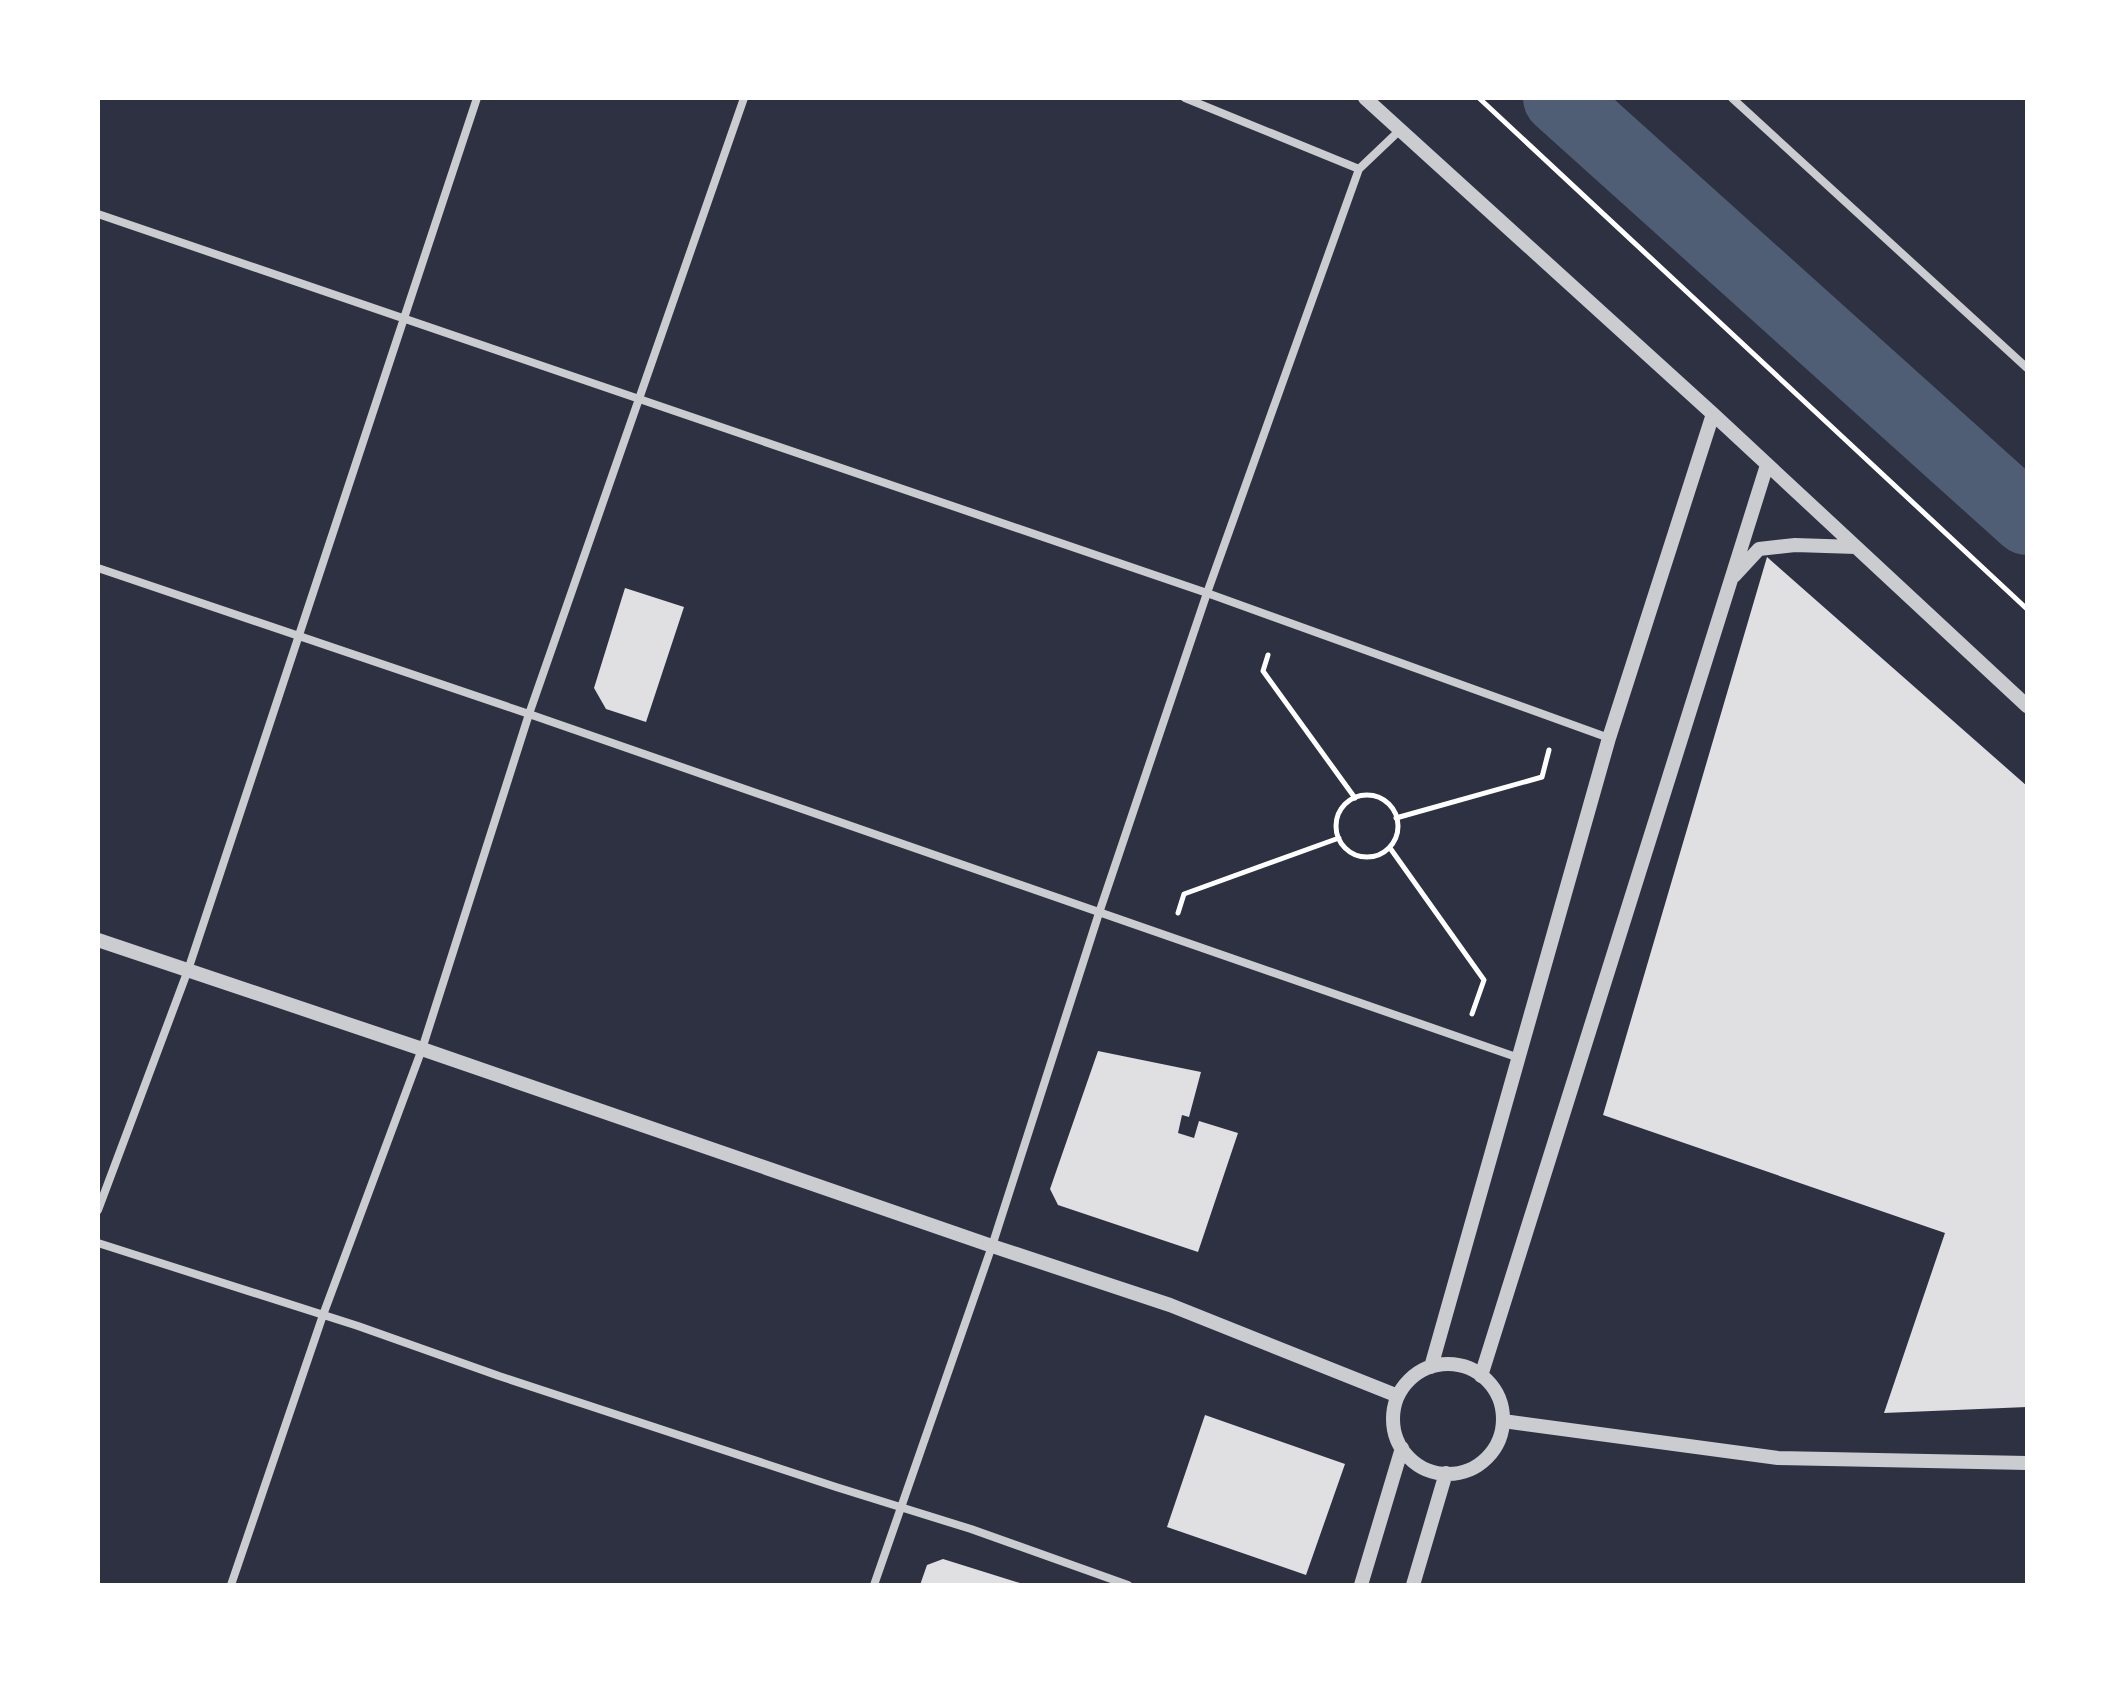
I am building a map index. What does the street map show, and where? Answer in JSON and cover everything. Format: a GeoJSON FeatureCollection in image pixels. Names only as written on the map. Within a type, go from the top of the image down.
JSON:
{"type":"FeatureCollection","features":[{"type":"Feature","properties":{"kind":"street"},"geometry":{"type":"LineString","coordinates":[[98,1210],[188,970],[477,98]]}},
{"type":"Feature","properties":{"kind":"street"},"geometry":{"type":"LineString","coordinates":[[231,1585],[323,1315],[422,1049],[529,714],[744,98]]}},
{"type":"Feature","properties":{"kind":"street"},"geometry":{"type":"LineString","coordinates":[[1185,98],[1359,169]]}},
{"type":"Feature","properties":{"kind":"street"},"geometry":{"type":"LineString","coordinates":[[1365,98],[1713,414],[2027,706]]}},
{"type":"Feature","properties":{"kind":"street"},"geometry":{"type":"LineString","coordinates":[[1732,98],[2027,368]]}},
{"type":"Feature","properties":{"kind":"street"},"geometry":{"type":"LineString","coordinates":[[874,1585],[992,1246],[1099,913],[1207,593],[1359,169],[1400,130]]}},
{"type":"Feature","properties":{"kind":"street"},"geometry":{"type":"LineString","coordinates":[[98,214],[1207,593],[1609,738]]}},
{"type":"Feature","properties":{"kind":"street"},"geometry":{"type":"LineString","coordinates":[[1431,1367],[1609,738],[1713,414]]}},
{"type":"Feature","properties":{"kind":"street"},"geometry":{"type":"LineString","coordinates":[[1481,1376],[1767,465]]}},
{"type":"Feature","properties":{"kind":"street"},"geometry":{"type":"LineString","coordinates":[[1731,579],[1759,549],[1795,545],[1856,547]]}},
{"type":"Feature","properties":{"kind":"street"},"geometry":{"type":"LineString","coordinates":[[98,568],[529,714],[1520,1059]]}},
{"type":"Feature","properties":{"kind":"street"},"geometry":{"type":"LineString","coordinates":[[98,940],[1170,1305],[1398,1396]]}},
{"type":"Feature","properties":{"kind":"street"},"geometry":{"type":"LineString","coordinates":[[98,1243],[971,1529],[1128,1585]]}},
{"type":"Feature","properties":{"kind":"street"},"geometry":{"type":"LineString","coordinates":[[1455,1364],[1481,1376],[1497,1394],[1503,1421],[1497,1445],[1486,1459],[1472,1469],[1438,1474],[1406,1456],[1396,1439],[1392,1421],[1404,1385],[1418,1372],[1455,1364]]}},
{"type":"Feature","properties":{"kind":"street"},"geometry":{"type":"LineString","coordinates":[[1503,1421],[1778,1458],[2027,1463]]}},
{"type":"Feature","properties":{"kind":"street"},"geometry":{"type":"LineString","coordinates":[[1361,1585],[1402,1448]]}},
{"type":"Feature","properties":{"kind":"street"},"geometry":{"type":"LineString","coordinates":[[1413,1585],[1446,1473]]}},
{"type":"Feature","properties":{"kind":"path"},"geometry":{"type":"LineString","coordinates":[[1479,98],[2027,609]]}},
{"type":"Feature","properties":{"kind":"path"},"geometry":{"type":"LineString","coordinates":[[1268,655],[1263,671],[1355,798]]}},
{"type":"Feature","properties":{"kind":"path"},"geometry":{"type":"LineString","coordinates":[[1396,818],[1542,777],[1549,750]]}},
{"type":"Feature","properties":{"kind":"path"},"geometry":{"type":"LineString","coordinates":[[1374,796],[1392,808],[1396,818],[1398,828],[1390,848],[1371,857],[1360,856],[1344,847],[1339,838],[1337,820],[1347,803],[1355,798],[1374,796]]}},
{"type":"Feature","properties":{"kind":"path"},"geometry":{"type":"LineString","coordinates":[[1178,913],[1184,894],[1339,838]]}},
{"type":"Feature","properties":{"kind":"path"},"geometry":{"type":"LineString","coordinates":[[1390,848],[1484,980],[1472,1014]]}},
{"type":"Feature","properties":{"kind":"building"},"geometry":{"type":"Polygon","coordinates":[[[1767,557],[2027,786],[2027,1407],[1884,1413],[1945,1233],[1603,1115],[1767,557]]]}},
{"type":"Feature","properties":{"kind":"building"},"geometry":{"type":"Polygon","coordinates":[[[625,588],[684,607],[646,722],[606,709],[594,688],[625,588]]]}},
{"type":"Feature","properties":{"kind":"building"},"geometry":{"type":"Polygon","coordinates":[[[1098,1051],[1201,1072],[1189,1117],[1182,1115],[1178,1133],[1194,1138],[1199,1121],[1238,1133],[1198,1252],[1058,1205],[1050,1189],[1098,1051]]]}},
{"type":"Feature","properties":{"kind":"building"},"geometry":{"type":"Polygon","coordinates":[[[1205,1415],[1345,1464],[1306,1575],[1167,1527],[1205,1415]]]}},
{"type":"Feature","properties":{"kind":"building"},"geometry":{"type":"Polygon","coordinates":[[[943,1559],[1023,1585],[920,1585],[927,1565],[943,1559]]]}},
{"type":"Feature","properties":{"kind":"waterway"},"geometry":{"type":"LineString","coordinates":[[1559,98],[2027,519]]}}]}
